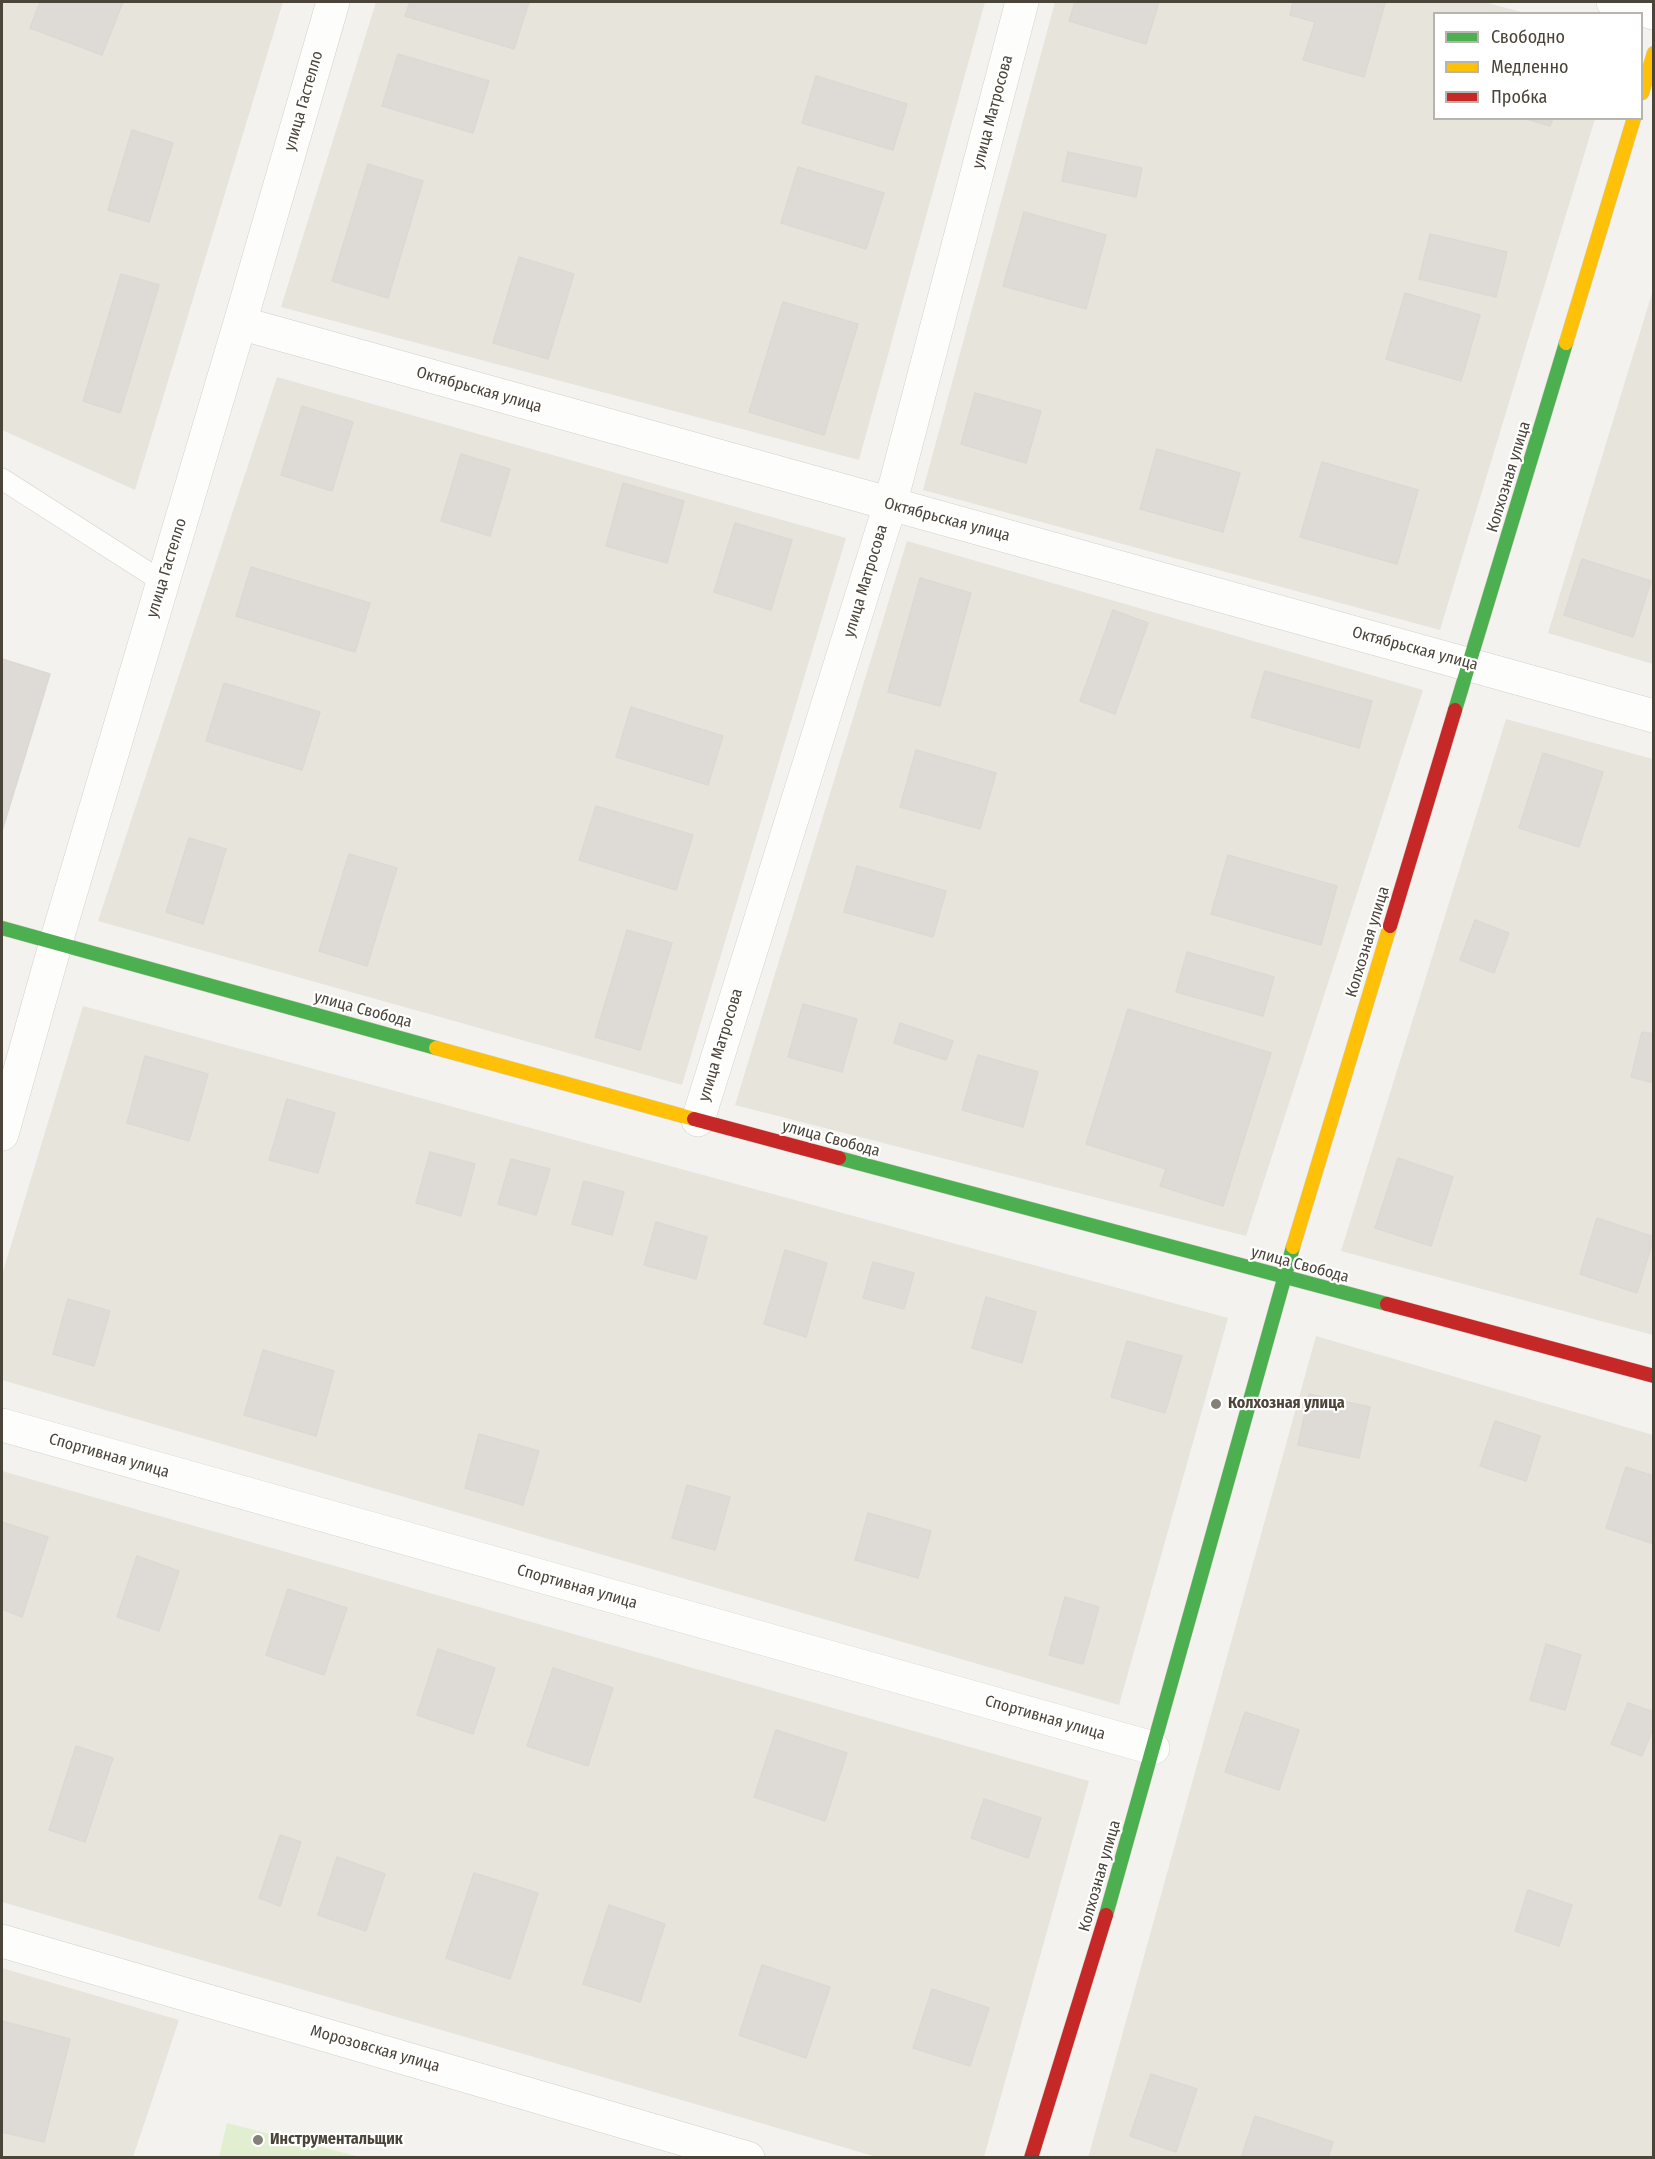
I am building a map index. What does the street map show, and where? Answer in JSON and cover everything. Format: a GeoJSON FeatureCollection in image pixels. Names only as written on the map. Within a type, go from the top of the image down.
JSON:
{"type":"FeatureCollection","features":[{"type":"Feature","properties":{"kind":"main road"},"geometry":{"type":"LineString","coordinates":[[1643,86],[1653,53]]}},
{"type":"Feature","properties":{"kind":"main road","name":"Колхозная улица"},"geometry":{"type":"LineString","coordinates":[[1031,2157],[1115,1885],[1284,1278],[1633,120]]}},
{"type":"Feature","properties":{"kind":"main road","name":"улица Свобода"},"geometry":{"type":"LineString","coordinates":[[2,928],[698,1120],[1653,1376]]}},
{"type":"Feature","properties":{"kind":"street","name":"улица Гастелло"},"geometry":{"type":"LineString","coordinates":[[2,1134],[56,942],[333,2]]}},
{"type":"Feature","properties":{"kind":"street","name":"улица Матросова"},"geometry":{"type":"LineString","coordinates":[[698,1120],[890,505],[1022,2]]}},
{"type":"Feature","properties":{"kind":"street"},"geometry":{"type":"LineString","coordinates":[[1613,2],[1653,13]]}},
{"type":"Feature","properties":{"kind":"street","name":"Октябрьская улица"},"geometry":{"type":"LineString","coordinates":[[240,323],[1653,716]]}},
{"type":"Feature","properties":{"kind":"street","name":"Спортивная улица"},"geometry":{"type":"LineString","coordinates":[[2,1425],[1153,1748]]}},
{"type":"Feature","properties":{"kind":"street","name":"Морозовская улица"},"geometry":{"type":"LineString","coordinates":[[2,1941],[748,2157]]}},
{"type":"Feature","properties":{"kind":"lane"},"geometry":{"type":"LineString","coordinates":[[2,479],[163,582]]}},
{"type":"Feature","properties":{"kind":"shaded area"},"geometry":{"type":"Polygon","coordinates":[[[2,2],[283,2],[135,490],[2,430],[2,2]]]}},
{"type":"Feature","properties":{"kind":"shaded area"},"geometry":{"type":"Polygon","coordinates":[[[376,2],[985,2],[859,460],[281,307],[376,2]]]}},
{"type":"Feature","properties":{"kind":"shaded area"},"geometry":{"type":"Polygon","coordinates":[[[1055,2],[1484,2],[1521,12],[1433,12],[1433,120],[1595,120],[1440,630],[923,490],[1055,2]]]}},
{"type":"Feature","properties":{"kind":"shaded area"},"geometry":{"type":"Polygon","coordinates":[[[1653,290],[1653,664],[1548,633],[1653,290]]]}},
{"type":"Feature","properties":{"kind":"shaded area"},"geometry":{"type":"Polygon","coordinates":[[[277,377],[846,538],[682,1085],[98,921],[277,377]]]}},
{"type":"Feature","properties":{"kind":"shaded area"},"geometry":{"type":"Polygon","coordinates":[[[907,541],[1423,690],[1246,1236],[735,1105],[907,541]]]}},
{"type":"Feature","properties":{"kind":"shaded area"},"geometry":{"type":"Polygon","coordinates":[[[1506,719],[1653,759],[1653,1335],[1341,1251],[1506,719]]]}},
{"type":"Feature","properties":{"kind":"shaded area"},"geometry":{"type":"Polygon","coordinates":[[[83,1006],[1228,1318],[1119,1705],[2,1380],[2,1275],[83,1006]]]}},
{"type":"Feature","properties":{"kind":"shaded area"},"geometry":{"type":"Polygon","coordinates":[[[1316,1336],[1653,1435],[1653,2157],[1088,2158],[1316,1336]]]}},
{"type":"Feature","properties":{"kind":"shaded area"},"geometry":{"type":"Polygon","coordinates":[[[2,1471],[1089,1781],[984,2157],[877,2157],[2,1902],[2,1471]]]}},
{"type":"Feature","properties":{"kind":"shaded area"},"geometry":{"type":"Polygon","coordinates":[[[2,1968],[179,2020],[133,2157],[2,2157],[2,1968]]]}},
{"type":"Feature","properties":{"kind":"green space","name":"Инструментальщик"},"geometry":{"type":"Polygon","coordinates":[[[227,2123],[360,2157],[219,2157],[227,2123]]]}},
{"type":"Feature","properties":{"kind":"building"},"geometry":{"type":"Polygon","coordinates":[[[40,2],[123,2],[102,55],[30,28],[40,2]]]}},
{"type":"Feature","properties":{"kind":"building"},"geometry":{"type":"Polygon","coordinates":[[[410,2],[529,2],[514,49],[405,16],[410,2]]]}},
{"type":"Feature","properties":{"kind":"building"},"geometry":{"type":"Polygon","coordinates":[[[1075,2],[1159,2],[1146,44],[1069,21],[1075,2]]]}},
{"type":"Feature","properties":{"kind":"building"},"geometry":{"type":"Polygon","coordinates":[[[1293,2],[1385,3],[1364,77],[1303,60],[1315,22],[1290,15],[1293,2]]]}},
{"type":"Feature","properties":{"kind":"building"},"geometry":{"type":"Polygon","coordinates":[[[398,54],[489,81],[473,133],[382,106],[398,54]]]}},
{"type":"Feature","properties":{"kind":"building"},"geometry":{"type":"Polygon","coordinates":[[[816,76],[907,104],[893,150],[802,123],[816,76]]]}},
{"type":"Feature","properties":{"kind":"building"},"geometry":{"type":"Polygon","coordinates":[[[1530,120],[1552,120],[1550,126],[1530,120]]]}},
{"type":"Feature","properties":{"kind":"building"},"geometry":{"type":"Polygon","coordinates":[[[132,130],[173,143],[149,222],[108,210],[132,130]]]}},
{"type":"Feature","properties":{"kind":"building"},"geometry":{"type":"Polygon","coordinates":[[[1068,152],[1142,168],[1136,197],[1062,181],[1068,152]]]}},
{"type":"Feature","properties":{"kind":"building"},"geometry":{"type":"Polygon","coordinates":[[[368,164],[423,181],[388,298],[332,281],[368,164]]]}},
{"type":"Feature","properties":{"kind":"building"},"geometry":{"type":"Polygon","coordinates":[[[798,167],[884,193],[866,249],[781,223],[798,167]]]}},
{"type":"Feature","properties":{"kind":"building"},"geometry":{"type":"Polygon","coordinates":[[[1024,212],[1106,235],[1086,309],[1003,286],[1024,212]]]}},
{"type":"Feature","properties":{"kind":"building"},"geometry":{"type":"Polygon","coordinates":[[[1430,234],[1507,252],[1496,297],[1419,279],[1430,234]]]}},
{"type":"Feature","properties":{"kind":"building"},"geometry":{"type":"Polygon","coordinates":[[[519,257],[574,274],[548,359],[493,343],[519,257]]]}},
{"type":"Feature","properties":{"kind":"building"},"geometry":{"type":"Polygon","coordinates":[[[121,274],[159,285],[120,413],[83,401],[121,274]]]}},
{"type":"Feature","properties":{"kind":"building"},"geometry":{"type":"Polygon","coordinates":[[[1405,293],[1480,315],[1461,381],[1386,359],[1405,293]]]}},
{"type":"Feature","properties":{"kind":"building"},"geometry":{"type":"Polygon","coordinates":[[[783,302],[858,324],[824,435],[749,412],[783,302]]]}},
{"type":"Feature","properties":{"kind":"building"},"geometry":{"type":"Polygon","coordinates":[[[975,393],[1041,411],[1026,463],[961,444],[975,393]]]}},
{"type":"Feature","properties":{"kind":"building"},"geometry":{"type":"Polygon","coordinates":[[[302,406],[353,422],[332,491],[281,475],[302,406]]]}},
{"type":"Feature","properties":{"kind":"building"},"geometry":{"type":"Polygon","coordinates":[[[1157,449],[1240,473],[1223,532],[1140,509],[1157,449]]]}},
{"type":"Feature","properties":{"kind":"building"},"geometry":{"type":"Polygon","coordinates":[[[461,454],[510,469],[490,536],[441,521],[461,454]]]}},
{"type":"Feature","properties":{"kind":"building"},"geometry":{"type":"Polygon","coordinates":[[[1322,462],[1418,490],[1397,564],[1300,537],[1322,462]]]}},
{"type":"Feature","properties":{"kind":"building"},"geometry":{"type":"Polygon","coordinates":[[[623,483],[684,501],[667,563],[606,546],[623,483]]]}},
{"type":"Feature","properties":{"kind":"building"},"geometry":{"type":"Polygon","coordinates":[[[735,523],[792,540],[771,610],[714,592],[735,523]]]}},
{"type":"Feature","properties":{"kind":"building"},"geometry":{"type":"Polygon","coordinates":[[[1582,559],[1651,581],[1633,637],[1564,615],[1582,559]]]}},
{"type":"Feature","properties":{"kind":"building"},"geometry":{"type":"Polygon","coordinates":[[[251,567],[370,603],[355,652],[236,616],[251,567]]]}},
{"type":"Feature","properties":{"kind":"building"},"geometry":{"type":"Polygon","coordinates":[[[920,578],[971,593],[940,706],[888,692],[920,578]]]}},
{"type":"Feature","properties":{"kind":"building"},"geometry":{"type":"Polygon","coordinates":[[[1113,610],[1148,623],[1115,714],[1080,701],[1113,610]]]}},
{"type":"Feature","properties":{"kind":"building"},"geometry":{"type":"Polygon","coordinates":[[[2,659],[50,674],[2,831],[2,659]]]}},
{"type":"Feature","properties":{"kind":"building"},"geometry":{"type":"Polygon","coordinates":[[[1265,671],[1372,701],[1359,748],[1251,717],[1265,671]]]}},
{"type":"Feature","properties":{"kind":"building"},"geometry":{"type":"Polygon","coordinates":[[[224,683],[320,712],[302,770],[206,741],[224,683]]]}},
{"type":"Feature","properties":{"kind":"building"},"geometry":{"type":"Polygon","coordinates":[[[631,707],[723,736],[708,785],[616,757],[631,707]]]}},
{"type":"Feature","properties":{"kind":"building"},"geometry":{"type":"Polygon","coordinates":[[[916,750],[996,773],[980,829],[900,807],[916,750]]]}},
{"type":"Feature","properties":{"kind":"building"},"geometry":{"type":"Polygon","coordinates":[[[1543,753],[1603,772],[1579,847],[1519,828],[1543,753]]]}},
{"type":"Feature","properties":{"kind":"building"},"geometry":{"type":"Polygon","coordinates":[[[596,806],[693,835],[676,890],[579,860],[596,806]]]}},
{"type":"Feature","properties":{"kind":"building"},"geometry":{"type":"Polygon","coordinates":[[[189,838],[226,849],[203,924],[166,912],[189,838]]]}},
{"type":"Feature","properties":{"kind":"building"},"geometry":{"type":"Polygon","coordinates":[[[349,854],[397,868],[367,966],[319,951],[349,854]]]}},
{"type":"Feature","properties":{"kind":"building"},"geometry":{"type":"Polygon","coordinates":[[[1228,855],[1337,886],[1321,945],[1211,914],[1228,855]]]}},
{"type":"Feature","properties":{"kind":"building"},"geometry":{"type":"Polygon","coordinates":[[[857,866],[946,891],[933,937],[844,912],[857,866]]]}},
{"type":"Feature","properties":{"kind":"building"},"geometry":{"type":"Polygon","coordinates":[[[1475,920],[1509,933],[1494,973],[1460,960],[1475,920]]]}},
{"type":"Feature","properties":{"kind":"building"},"geometry":{"type":"Polygon","coordinates":[[[627,930],[672,943],[640,1050],[595,1037],[627,930]]]}},
{"type":"Feature","properties":{"kind":"building"},"geometry":{"type":"Polygon","coordinates":[[[1187,952],[1274,977],[1263,1016],[1176,992],[1187,952]]]}},
{"type":"Feature","properties":{"kind":"building"},"geometry":{"type":"Polygon","coordinates":[[[803,1004],[857,1019],[842,1072],[788,1057],[803,1004]]]}},
{"type":"Feature","properties":{"kind":"building"},"geometry":{"type":"Polygon","coordinates":[[[1128,1009],[1271,1053],[1223,1206],[1160,1186],[1166,1169],[1086,1144],[1128,1009]]]}},
{"type":"Feature","properties":{"kind":"building"},"geometry":{"type":"Polygon","coordinates":[[[900,1023],[953,1041],[946,1060],[894,1043],[900,1023]]]}},
{"type":"Feature","properties":{"kind":"building"},"geometry":{"type":"Polygon","coordinates":[[[1642,1032],[1654,1034],[1654,1083],[1631,1077],[1642,1032]]]}},
{"type":"Feature","properties":{"kind":"building"},"geometry":{"type":"Polygon","coordinates":[[[978,1055],[1038,1072],[1023,1127],[962,1110],[978,1055]]]}},
{"type":"Feature","properties":{"kind":"building"},"geometry":{"type":"Polygon","coordinates":[[[145,1056],[208,1074],[189,1141],[127,1123],[145,1056]]]}},
{"type":"Feature","properties":{"kind":"building"},"geometry":{"type":"Polygon","coordinates":[[[287,1099],[335,1113],[318,1173],[269,1160],[287,1099]]]}},
{"type":"Feature","properties":{"kind":"building"},"geometry":{"type":"Polygon","coordinates":[[[430,1152],[475,1164],[461,1216],[416,1203],[430,1152]]]}},
{"type":"Feature","properties":{"kind":"building"},"geometry":{"type":"Polygon","coordinates":[[[1398,1158],[1453,1177],[1431,1246],[1375,1228],[1398,1158]]]}},
{"type":"Feature","properties":{"kind":"building"},"geometry":{"type":"Polygon","coordinates":[[[511,1159],[550,1169],[536,1215],[498,1204],[511,1159]]]}},
{"type":"Feature","properties":{"kind":"building"},"geometry":{"type":"Polygon","coordinates":[[[584,1181],[624,1192],[612,1235],[572,1224],[584,1181]]]}},
{"type":"Feature","properties":{"kind":"building"},"geometry":{"type":"Polygon","coordinates":[[[1597,1218],[1654,1237],[1637,1293],[1580,1274],[1597,1218]]]}},
{"type":"Feature","properties":{"kind":"building"},"geometry":{"type":"Polygon","coordinates":[[[656,1222],[707,1237],[696,1279],[644,1265],[656,1222]]]}},
{"type":"Feature","properties":{"kind":"building"},"geometry":{"type":"Polygon","coordinates":[[[785,1250],[827,1263],[806,1337],[764,1324],[785,1250]]]}},
{"type":"Feature","properties":{"kind":"building"},"geometry":{"type":"Polygon","coordinates":[[[873,1262],[914,1273],[904,1309],[863,1298],[873,1262]]]}},
{"type":"Feature","properties":{"kind":"building"},"geometry":{"type":"Polygon","coordinates":[[[986,1297],[1036,1312],[1022,1363],[972,1348],[986,1297]]]}},
{"type":"Feature","properties":{"kind":"building"},"geometry":{"type":"Polygon","coordinates":[[[68,1299],[110,1311],[94,1366],[53,1354],[68,1299]]]}},
{"type":"Feature","properties":{"kind":"building"},"geometry":{"type":"Polygon","coordinates":[[[1127,1341],[1182,1356],[1165,1413],[1111,1397],[1127,1341]]]}},
{"type":"Feature","properties":{"kind":"building"},"geometry":{"type":"Polygon","coordinates":[[[263,1350],[334,1371],[316,1436],[244,1415],[263,1350]]]}},
{"type":"Feature","properties":{"kind":"building"},"geometry":{"type":"Polygon","coordinates":[[[1309,1394],[1370,1407],[1359,1458],[1298,1445],[1309,1394]]]}},
{"type":"Feature","properties":{"kind":"building"},"geometry":{"type":"Polygon","coordinates":[[[1495,1421],[1540,1436],[1526,1481],[1480,1466],[1495,1421]]]}},
{"type":"Feature","properties":{"kind":"building"},"geometry":{"type":"Polygon","coordinates":[[[479,1434],[539,1451],[523,1505],[465,1488],[479,1434]]]}},
{"type":"Feature","properties":{"kind":"building"},"geometry":{"type":"Polygon","coordinates":[[[1626,1467],[1654,1476],[1654,1544],[1606,1528],[1626,1467]]]}},
{"type":"Feature","properties":{"kind":"building"},"geometry":{"type":"Polygon","coordinates":[[[687,1485],[730,1497],[715,1550],[672,1538],[687,1485]]]}},
{"type":"Feature","properties":{"kind":"building"},"geometry":{"type":"Polygon","coordinates":[[[868,1513],[931,1531],[918,1578],[855,1560],[868,1513]]]}},
{"type":"Feature","properties":{"kind":"building"},"geometry":{"type":"Polygon","coordinates":[[[2,1522],[48,1537],[22,1617],[2,1609],[2,1522]]]}},
{"type":"Feature","properties":{"kind":"building"},"geometry":{"type":"Polygon","coordinates":[[[137,1556],[179,1571],[159,1631],[117,1617],[137,1556]]]}},
{"type":"Feature","properties":{"kind":"building"},"geometry":{"type":"Polygon","coordinates":[[[288,1589],[347,1608],[324,1675],[266,1655],[288,1589]]]}},
{"type":"Feature","properties":{"kind":"building"},"geometry":{"type":"Polygon","coordinates":[[[1065,1597],[1099,1607],[1083,1664],[1049,1655],[1065,1597]]]}},
{"type":"Feature","properties":{"kind":"building"},"geometry":{"type":"Polygon","coordinates":[[[1546,1644],[1581,1655],[1565,1710],[1530,1700],[1546,1644]]]}},
{"type":"Feature","properties":{"kind":"building"},"geometry":{"type":"Polygon","coordinates":[[[438,1649],[495,1668],[473,1734],[417,1715],[438,1649]]]}},
{"type":"Feature","properties":{"kind":"building"},"geometry":{"type":"Polygon","coordinates":[[[553,1668],[613,1688],[588,1766],[527,1746],[553,1668]]]}},
{"type":"Feature","properties":{"kind":"building"},"geometry":{"type":"Polygon","coordinates":[[[1628,1703],[1654,1712],[1654,1726],[1642,1756],[1611,1744],[1628,1703]]]}},
{"type":"Feature","properties":{"kind":"building"},"geometry":{"type":"Polygon","coordinates":[[[1245,1712],[1299,1730],[1279,1790],[1225,1772],[1245,1712]]]}},
{"type":"Feature","properties":{"kind":"building"},"geometry":{"type":"Polygon","coordinates":[[[776,1730],[847,1753],[825,1821],[754,1797],[776,1730]]]}},
{"type":"Feature","properties":{"kind":"building"},"geometry":{"type":"Polygon","coordinates":[[[76,1746],[113,1758],[85,1842],[49,1830],[76,1746]]]}},
{"type":"Feature","properties":{"kind":"building"},"geometry":{"type":"Polygon","coordinates":[[[984,1799],[1041,1818],[1028,1858],[971,1838],[984,1799]]]}},
{"type":"Feature","properties":{"kind":"building"},"geometry":{"type":"Polygon","coordinates":[[[280,1835],[301,1842],[280,1906],[259,1898],[280,1835]]]}},
{"type":"Feature","properties":{"kind":"building"},"geometry":{"type":"Polygon","coordinates":[[[337,1857],[385,1874],[366,1931],[318,1915],[337,1857]]]}},
{"type":"Feature","properties":{"kind":"building"},"geometry":{"type":"Polygon","coordinates":[[[474,1873],[538,1893],[510,1979],[446,1958],[474,1873]]]}},
{"type":"Feature","properties":{"kind":"building"},"geometry":{"type":"Polygon","coordinates":[[[1528,1890],[1572,1905],[1559,1946],[1515,1931],[1528,1890]]]}},
{"type":"Feature","properties":{"kind":"building"},"geometry":{"type":"Polygon","coordinates":[[[609,1905],[665,1924],[640,2002],[583,1984],[609,1905]]]}},
{"type":"Feature","properties":{"kind":"building"},"geometry":{"type":"Polygon","coordinates":[[[762,1965],[830,1987],[806,2058],[739,2035],[762,1965]]]}},
{"type":"Feature","properties":{"kind":"building"},"geometry":{"type":"Polygon","coordinates":[[[932,1989],[989,2008],[970,2066],[913,2048],[932,1989]]]}},
{"type":"Feature","properties":{"kind":"building"},"geometry":{"type":"Polygon","coordinates":[[[2,2021],[70,2039],[44,2142],[2,2132],[2,2021]]]}},
{"type":"Feature","properties":{"kind":"building"},"geometry":{"type":"Polygon","coordinates":[[[1151,2074],[1197,2089],[1176,2152],[1130,2136],[1151,2074]]]}},
{"type":"Feature","properties":{"kind":"building"},"geometry":{"type":"Polygon","coordinates":[[[1255,2116],[1333,2142],[1328,2158],[1241,2158],[1255,2116]]]}},
{"type":"Feature","properties":{"kind":"traffic: fast"},"geometry":{"type":"LineString","coordinates":[[1455,710],[1566,343]]}},
{"type":"Feature","properties":{"kind":"traffic: fast"},"geometry":{"type":"LineString","coordinates":[[2,928],[436,1048]]}},
{"type":"Feature","properties":{"kind":"traffic: fast"},"geometry":{"type":"LineString","coordinates":[[839,1158],[1387,1304]]}},
{"type":"Feature","properties":{"kind":"traffic: fast"},"geometry":{"type":"LineString","coordinates":[[1106,1915],[1293,1247]]}},
{"type":"Feature","properties":{"kind":"traffic: slow"},"geometry":{"type":"LineString","coordinates":[[1643,90],[1654,53]]}},
{"type":"Feature","properties":{"kind":"traffic: slow"},"geometry":{"type":"LineString","coordinates":[[1566,343],[1633,120]]}},
{"type":"Feature","properties":{"kind":"traffic: slow"},"geometry":{"type":"LineString","coordinates":[[1293,1247],[1390,926]]}},
{"type":"Feature","properties":{"kind":"traffic: slow"},"geometry":{"type":"LineString","coordinates":[[436,1048],[694,1119]]}},
{"type":"Feature","properties":{"kind":"traffic: jam"},"geometry":{"type":"LineString","coordinates":[[1390,926],[1455,710]]}},
{"type":"Feature","properties":{"kind":"traffic: jam"},"geometry":{"type":"LineString","coordinates":[[694,1119],[839,1158]]}},
{"type":"Feature","properties":{"kind":"traffic: jam"},"geometry":{"type":"LineString","coordinates":[[1387,1304],[1654,1376]]}},
{"type":"Feature","properties":{"kind":"traffic: jam"},"geometry":{"type":"LineString","coordinates":[[1031,2158],[1106,1915]]}},
{"type":"Feature","properties":{"kind":"place","name":"Колхозная улица"},"geometry":{"type":"Point","coordinates":[1216,1404]}},
{"type":"Feature","properties":{"kind":"place","name":"Инструментальщик"},"geometry":{"type":"Point","coordinates":[258,2140]}}]}
